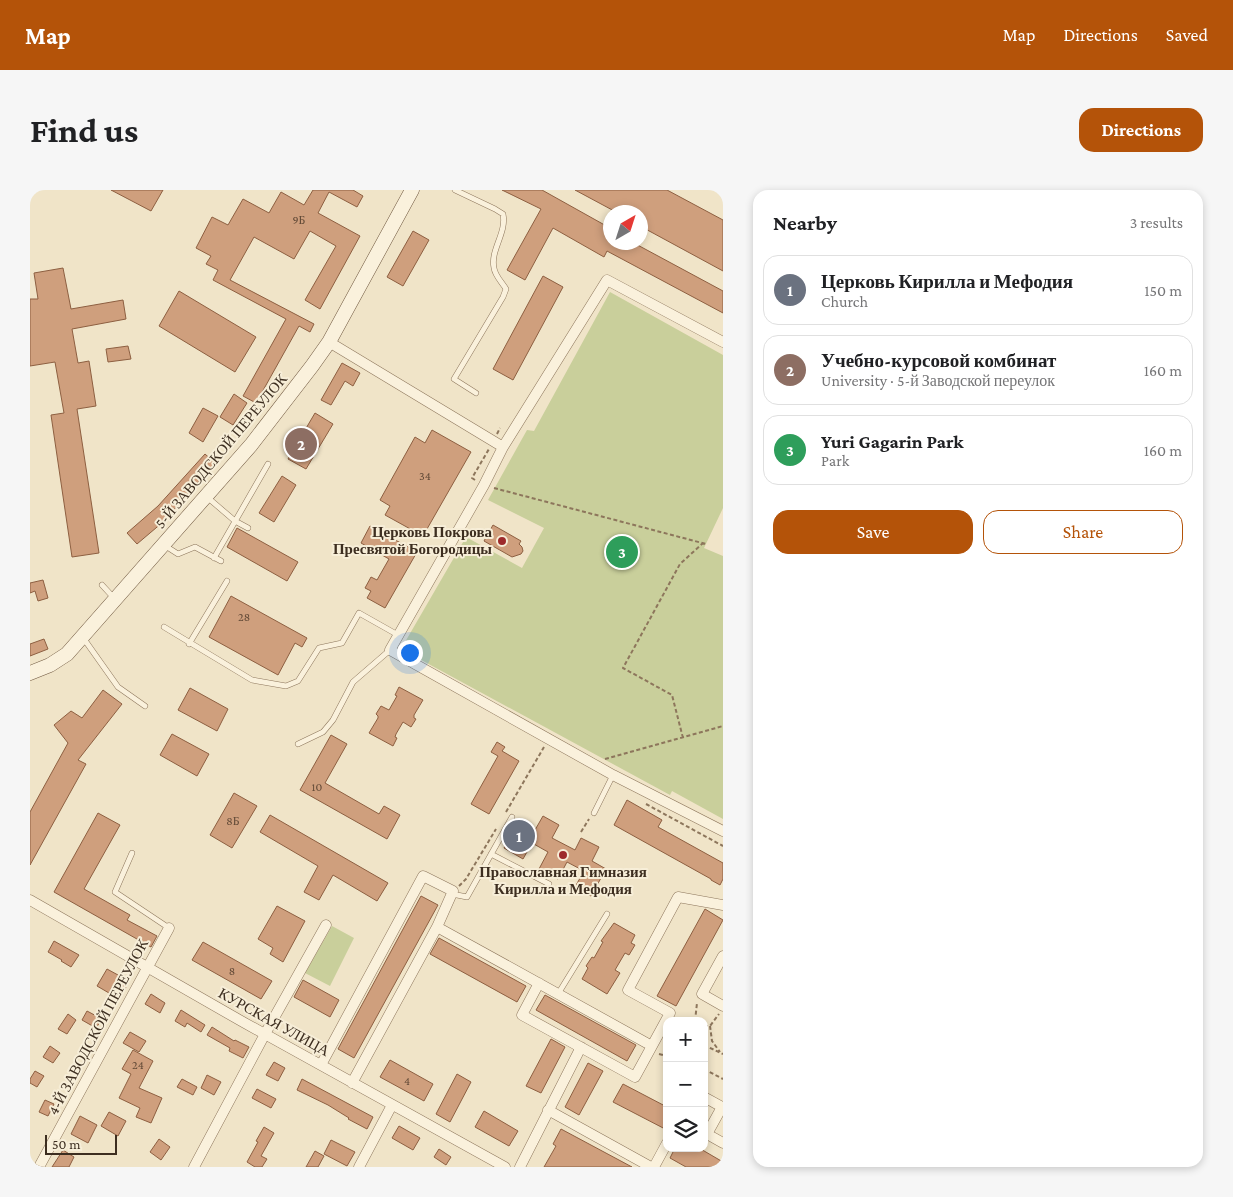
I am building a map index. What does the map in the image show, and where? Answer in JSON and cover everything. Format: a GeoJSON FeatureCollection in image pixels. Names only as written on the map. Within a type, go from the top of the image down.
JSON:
{"type":"FeatureCollection","features":[{"type":"Feature","properties":{"kind":"street","name":"5-Й ЗАВОДСКОЙ ПЕРЕУЛОК"},"geometry":{"type":"LineString","coordinates":[[30,673],[50,665],[67,654],[251,445],[329,342],[412,190]]}},
{"type":"Feature","properties":{"kind":"street"},"geometry":{"type":"LineString","coordinates":[[723,342],[606,280],[503,447],[390,650],[613,775],[723,831]]}},
{"type":"Feature","properties":{"kind":"street"},"geometry":{"type":"LineString","coordinates":[[329,342],[503,447]]}},
{"type":"Feature","properties":{"kind":"street"},"geometry":{"type":"LineString","coordinates":[[321,1065],[424,876],[452,893],[436,927],[352,1082]]}},
{"type":"Feature","properties":{"kind":"street"},"geometry":{"type":"LineString","coordinates":[[539,983],[522,1015],[635,1077],[670,1013],[628,990],[678,897],[723,905]]}},
{"type":"Feature","properties":{"kind":"street","name":"КУРСКАЯ УЛИЦА"},"geometry":{"type":"LineString","coordinates":[[30,900],[265,1034],[505,1167]]}},
{"type":"Feature","properties":{"kind":"street"},"geometry":{"type":"LineString","coordinates":[[194,1167],[326,925]]}},
{"type":"Feature","properties":{"kind":"street"},"geometry":{"type":"LineString","coordinates":[[436,927],[652,1046]]}},
{"type":"Feature","properties":{"kind":"street","name":"4-Й ЗАВОДСКОЙ ПЕРЕУЛОК"},"geometry":{"type":"LineString","coordinates":[[39,1167],[169,928]]}},
{"type":"Feature","properties":{"kind":"street"},"geometry":{"type":"LineString","coordinates":[[723,956],[702,994],[723,1007]]}},
{"type":"Feature","properties":{"kind":"street"},"geometry":{"type":"LineString","coordinates":[[520,1167],[581,1047]]}},
{"type":"Feature","properties":{"kind":"street"},"geometry":{"type":"LineString","coordinates":[[708,1099],[722,1107],[708,1131]]}},
{"type":"Feature","properties":{"kind":"street"},"geometry":{"type":"LineString","coordinates":[[359,1167],[392,1105]]}},
{"type":"Feature","properties":{"kind":"street"},"geometry":{"type":"LineString","coordinates":[[548,1110],[652,1167],[663,1149]]}},
{"type":"Feature","properties":{"kind":"street"},"geometry":{"type":"LineString","coordinates":[[708,1135],[723,1143]]}},
{"type":"Feature","properties":{"kind":"lane"},"geometry":{"type":"LineString","coordinates":[[455,190],[504,214],[505,223],[493,267],[506,289],[504,297],[454,379],[476,393]]}},
{"type":"Feature","properties":{"kind":"lane"},"geometry":{"type":"LineString","coordinates":[[214,558],[268,464]]}},
{"type":"Feature","properties":{"kind":"lane"},"geometry":{"type":"LineString","coordinates":[[206,497],[235,521],[248,528]]}},
{"type":"Feature","properties":{"kind":"lane"},"geometry":{"type":"LineString","coordinates":[[163,545],[178,554],[195,548],[221,562]]}},
{"type":"Feature","properties":{"kind":"lane"},"geometry":{"type":"LineString","coordinates":[[189,644],[227,581]]}},
{"type":"Feature","properties":{"kind":"lane"},"geometry":{"type":"LineString","coordinates":[[102,585],[116,600]]}},
{"type":"Feature","properties":{"kind":"lane"},"geometry":{"type":"LineString","coordinates":[[164,627],[189,644],[252,680],[286,686],[298,681],[319,648],[342,643],[359,613],[399,636]]}},
{"type":"Feature","properties":{"kind":"lane"},"geometry":{"type":"LineString","coordinates":[[82,636],[118,687],[144,706]]}},
{"type":"Feature","properties":{"kind":"lane"},"geometry":{"type":"LineString","coordinates":[[298,744],[323,732],[333,720],[354,682],[390,650]]}},
{"type":"Feature","properties":{"kind":"lane"},"geometry":{"type":"LineString","coordinates":[[594,813],[613,775]]}},
{"type":"Feature","properties":{"kind":"lane"},"geometry":{"type":"LineString","coordinates":[[452,893],[467,898],[512,816]]}},
{"type":"Feature","properties":{"kind":"lane"},"geometry":{"type":"LineString","coordinates":[[132,853],[114,892],[169,928]]}},
{"type":"Feature","properties":{"kind":"lane"},"geometry":{"type":"LineString","coordinates":[[491,854],[549,884]]}},
{"type":"Feature","properties":{"kind":"lane"},"geometry":{"type":"LineString","coordinates":[[558,994],[608,914]]}},
{"type":"Feature","properties":{"kind":"path"},"geometry":{"type":"LineString","coordinates":[[479,482],[472,478],[500,428]]}},
{"type":"Feature","properties":{"kind":"path"},"geometry":{"type":"LineString","coordinates":[[489,487],[705,543],[680,564],[623,668],[672,695],[683,738]]}},
{"type":"Feature","properties":{"kind":"path"},"geometry":{"type":"LineString","coordinates":[[600,760],[723,726]]}},
{"type":"Feature","properties":{"kind":"path"},"geometry":{"type":"LineString","coordinates":[[506,813],[545,747]]}},
{"type":"Feature","properties":{"kind":"path"},"geometry":{"type":"LineString","coordinates":[[644,802],[722,846],[723,842]]}},
{"type":"Feature","properties":{"kind":"path"},"geometry":{"type":"LineString","coordinates":[[582,832],[594,813]]}},
{"type":"Feature","properties":{"kind":"path"},"geometry":{"type":"LineString","coordinates":[[452,893],[466,879],[496,829]]}},
{"type":"Feature","properties":{"kind":"path"},"geometry":{"type":"LineString","coordinates":[[695,1017],[697,1003],[702,994]]}},
{"type":"Feature","properties":{"kind":"path"},"geometry":{"type":"LineString","coordinates":[[720,1052],[712,1041],[710,1026],[723,1007]]}},
{"type":"Feature","properties":{"kind":"path"},"geometry":{"type":"LineString","coordinates":[[708,1047],[723,1054]]}},
{"type":"Feature","properties":{"kind":"path"},"geometry":{"type":"LineString","coordinates":[[708,1071],[723,1079]]}},
{"type":"Feature","properties":{"kind":"green space"},"geometry":{"type":"Polygon","coordinates":[[[610,292],[723,355],[723,508],[704,548],[723,556],[723,819],[672,791],[670,795],[401,649],[466,537],[522,568],[544,528],[488,500],[527,430],[534,431],[610,292]]]}},
{"type":"Feature","properties":{"kind":"green space"},"geometry":{"type":"Polygon","coordinates":[[[332,926],[354,938],[330,986],[305,973],[332,926]]]}},
{"type":"Feature","properties":{"kind":"building"},"geometry":{"type":"Polygon","coordinates":[[[111,190],[163,190],[151,211],[111,190]]]}},
{"type":"Feature","properties":{"kind":"building"},"geometry":{"type":"Polygon","coordinates":[[[313,190],[353,190],[363,196],[357,207],[329,192],[318,213],[360,236],[320,309],[305,300],[336,246],[310,231],[294,259],[254,237],[230,280],[314,324],[310,332],[299,326],[256,403],[243,396],[286,319],[213,280],[218,270],[206,264],[211,256],[196,248],[212,217],[228,225],[243,199],[269,213],[281,192],[304,205],[313,190]]]}},
{"type":"Feature","properties":{"kind":"building"},"geometry":{"type":"Polygon","coordinates":[[[502,190],[542,190],[603,224],[603,250],[647,250],[723,291],[723,313],[607,251],[604,257],[553,228],[525,280],[507,270],[541,209],[502,190]]]}},
{"type":"Feature","properties":{"kind":"building"},"geometry":{"type":"Polygon","coordinates":[[[575,190],[667,190],[723,220],[723,271],[648,230],[648,205],[603,205],[575,190]]]}},
{"type":"Feature","properties":{"kind":"building"},"geometry":{"type":"Polygon","coordinates":[[[413,231],[429,240],[403,286],[387,277],[413,231]]]}},
{"type":"Feature","properties":{"kind":"building"},"geometry":{"type":"Polygon","coordinates":[[[63,268],[71,309],[123,300],[126,319],[72,329],[78,363],[89,361],[96,406],[77,409],[99,553],[72,557],[51,415],[64,413],[55,362],[30,366],[30,299],[38,299],[34,273],[63,268]]]}},
{"type":"Feature","properties":{"kind":"building"},"geometry":{"type":"Polygon","coordinates":[[[543,276],[563,287],[513,380],[493,369],[543,276]]]}},
{"type":"Feature","properties":{"kind":"building"},"geometry":{"type":"Polygon","coordinates":[[[179,291],[256,337],[235,372],[159,326],[179,291]]]}},
{"type":"Feature","properties":{"kind":"building"},"geometry":{"type":"Polygon","coordinates":[[[128,346],[131,359],[108,362],[106,349],[128,346]]]}},
{"type":"Feature","properties":{"kind":"building"},"geometry":{"type":"Polygon","coordinates":[[[342,363],[360,373],[353,386],[345,381],[331,405],[321,400],[342,363]]]}},
{"type":"Feature","properties":{"kind":"building"},"geometry":{"type":"Polygon","coordinates":[[[234,394],[247,403],[233,425],[220,417],[234,394]]]}},
{"type":"Feature","properties":{"kind":"building"},"geometry":{"type":"Polygon","coordinates":[[[203,408],[218,416],[203,442],[189,433],[203,408]]]}},
{"type":"Feature","properties":{"kind":"building"},"geometry":{"type":"Polygon","coordinates":[[[315,413],[333,424],[306,469],[288,459],[315,413]]]}},
{"type":"Feature","properties":{"kind":"building"},"geometry":{"type":"Polygon","coordinates":[[[432,430],[471,452],[423,536],[385,515],[390,506],[380,500],[415,437],[425,443],[432,430]]]}},
{"type":"Feature","properties":{"kind":"building"},"geometry":{"type":"Polygon","coordinates":[[[205,454],[215,463],[163,522],[137,544],[127,533],[158,506],[205,454]]]}},
{"type":"Feature","properties":{"kind":"building"},"geometry":{"type":"Polygon","coordinates":[[[282,476],[296,485],[274,522],[259,513],[282,476]]]}},
{"type":"Feature","properties":{"kind":"building","name":"Церковь Покрова Пресвятой Богородицы"},"geometry":{"type":"Polygon","coordinates":[[[493,525],[521,541],[519,544],[523,551],[521,554],[512,557],[484,541],[493,525]]]}},
{"type":"Feature","properties":{"kind":"building"},"geometry":{"type":"Polygon","coordinates":[[[370,526],[417,552],[385,608],[367,598],[371,591],[365,588],[371,577],[377,580],[389,559],[361,543],[370,526]]]}},
{"type":"Feature","properties":{"kind":"building"},"geometry":{"type":"Polygon","coordinates":[[[237,528],[298,562],[287,581],[227,547],[237,528]]]}},
{"type":"Feature","properties":{"kind":"building"},"geometry":{"type":"Polygon","coordinates":[[[43,580],[48,598],[38,601],[35,591],[30,593],[30,583],[43,580]]]}},
{"type":"Feature","properties":{"kind":"building"},"geometry":{"type":"Polygon","coordinates":[[[231,596],[307,638],[302,647],[295,643],[278,675],[209,637],[231,596]]]}},
{"type":"Feature","properties":{"kind":"building"},"geometry":{"type":"Polygon","coordinates":[[[44,639],[48,649],[30,656],[30,644],[44,639]]]}},
{"type":"Feature","properties":{"kind":"building"},"geometry":{"type":"Polygon","coordinates":[[[399,687],[423,700],[414,715],[416,719],[411,727],[403,722],[396,734],[395,737],[397,738],[393,746],[369,733],[378,718],[376,714],[381,706],[389,710],[397,696],[395,695],[399,687]]]}},
{"type":"Feature","properties":{"kind":"building"},"geometry":{"type":"Polygon","coordinates":[[[190,688],[228,709],[217,731],[178,710],[190,688]]]}},
{"type":"Feature","properties":{"kind":"building"},"geometry":{"type":"Polygon","coordinates":[[[103,690],[122,704],[78,760],[86,764],[30,865],[30,812],[68,743],[54,725],[71,711],[82,718],[103,690]]]}},
{"type":"Feature","properties":{"kind":"building"},"geometry":{"type":"Polygon","coordinates":[[[172,734],[209,754],[197,776],[160,755],[172,734]]]}},
{"type":"Feature","properties":{"kind":"building"},"geometry":{"type":"Polygon","coordinates":[[[331,735],[347,744],[325,783],[379,814],[384,806],[400,815],[387,839],[300,790],[331,735]]]}},
{"type":"Feature","properties":{"kind":"building"},"geometry":{"type":"Polygon","coordinates":[[[497,742],[505,747],[502,751],[519,761],[489,814],[471,804],[498,756],[491,752],[497,742]]]}},
{"type":"Feature","properties":{"kind":"building"},"geometry":{"type":"Polygon","coordinates":[[[234,793],[257,806],[232,848],[210,835],[234,793]]]}},
{"type":"Feature","properties":{"kind":"building"},"geometry":{"type":"Polygon","coordinates":[[[627,800],[662,820],[658,827],[723,863],[723,879],[720,885],[614,825],[627,800]]]}},
{"type":"Feature","properties":{"kind":"building"},"geometry":{"type":"Polygon","coordinates":[[[98,813],[120,825],[84,889],[130,915],[127,920],[157,936],[151,947],[54,892],[98,813]]]}},
{"type":"Feature","properties":{"kind":"building"},"geometry":{"type":"Polygon","coordinates":[[[270,815],[388,883],[377,901],[333,875],[319,900],[304,892],[318,866],[260,832],[270,815]]]}},
{"type":"Feature","properties":{"kind":"building"},"geometry":{"type":"Polygon","coordinates":[[[543,816],[559,825],[552,838],[575,850],[581,838],[599,847],[592,861],[606,869],[591,896],[575,887],[584,871],[567,862],[558,879],[539,869],[548,852],[532,843],[523,859],[504,848],[519,822],[535,830],[543,816]]]}},
{"type":"Feature","properties":{"kind":"building"},"geometry":{"type":"Polygon","coordinates":[[[421,896],[438,905],[354,1058],[338,1049],[421,896]]]}},
{"type":"Feature","properties":{"kind":"building"},"geometry":{"type":"Polygon","coordinates":[[[277,906],[305,921],[283,962],[270,954],[273,948],[258,939],[277,906]]]}},
{"type":"Feature","properties":{"kind":"building"},"geometry":{"type":"Polygon","coordinates":[[[705,909],[723,920],[676,1006],[657,996],[705,909]]]}},
{"type":"Feature","properties":{"kind":"building"},"geometry":{"type":"Polygon","coordinates":[[[614,923],[635,935],[631,943],[635,945],[629,955],[625,953],[615,970],[620,973],[607,994],[582,979],[588,968],[586,966],[592,957],[594,958],[603,942],[601,941],[614,923]]]}},
{"type":"Feature","properties":{"kind":"building"},"geometry":{"type":"Polygon","coordinates":[[[439,938],[526,986],[517,1002],[430,954],[439,938]]]}},
{"type":"Feature","properties":{"kind":"building"},"geometry":{"type":"Polygon","coordinates":[[[54,941],[79,955],[71,967],[48,952],[54,941]]]}},
{"type":"Feature","properties":{"kind":"building"},"geometry":{"type":"Polygon","coordinates":[[[203,942],[272,981],[261,999],[192,960],[203,942]]]}},
{"type":"Feature","properties":{"kind":"building"},"geometry":{"type":"Polygon","coordinates":[[[107,969],[129,981],[124,991],[113,985],[109,993],[97,986],[107,969]]]}},
{"type":"Feature","properties":{"kind":"building"},"geometry":{"type":"Polygon","coordinates":[[[303,980],[339,1000],[330,1017],[294,997],[303,980]]]}},
{"type":"Feature","properties":{"kind":"building"},"geometry":{"type":"Polygon","coordinates":[[[151,994],[165,1003],[160,1013],[145,1004],[151,994]]]}},
{"type":"Feature","properties":{"kind":"building"},"geometry":{"type":"Polygon","coordinates":[[[545,995],[636,1045],[627,1061],[536,1010],[545,995]]]}},
{"type":"Feature","properties":{"kind":"building"},"geometry":{"type":"Polygon","coordinates":[[[181,1010],[205,1025],[201,1032],[187,1023],[185,1027],[175,1021],[181,1010]]]}},
{"type":"Feature","properties":{"kind":"building"},"geometry":{"type":"Polygon","coordinates":[[[87,1011],[102,1019],[96,1028],[82,1020],[87,1011]]]}},
{"type":"Feature","properties":{"kind":"building"},"geometry":{"type":"Polygon","coordinates":[[[68,1014],[76,1020],[67,1034],[58,1029],[68,1014]]]}},
{"type":"Feature","properties":{"kind":"building"},"geometry":{"type":"Polygon","coordinates":[[[212,1027],[234,1041],[249,1047],[243,1058],[229,1051],[230,1048],[207,1035],[212,1027]]]}},
{"type":"Feature","properties":{"kind":"building"},"geometry":{"type":"Polygon","coordinates":[[[130,1032],[146,1041],[139,1052],[123,1043],[130,1032]]]}},
{"type":"Feature","properties":{"kind":"building"},"geometry":{"type":"Polygon","coordinates":[[[551,1039],[565,1047],[541,1093],[526,1086],[551,1039]]]}},
{"type":"Feature","properties":{"kind":"building"},"geometry":{"type":"Polygon","coordinates":[[[50,1046],[60,1053],[53,1063],[43,1057],[50,1046]]]}},
{"type":"Feature","properties":{"kind":"building"},"geometry":{"type":"Polygon","coordinates":[[[133,1050],[153,1061],[139,1088],[162,1098],[151,1123],[136,1117],[140,1108],[119,1098],[131,1074],[122,1069],[133,1050]]]}},
{"type":"Feature","properties":{"kind":"building"},"geometry":{"type":"Polygon","coordinates":[[[390,1060],[433,1084],[424,1101],[380,1077],[390,1060]]]}},
{"type":"Feature","properties":{"kind":"building"},"geometry":{"type":"Polygon","coordinates":[[[274,1062],[285,1068],[278,1081],[266,1075],[274,1062]]]}},
{"type":"Feature","properties":{"kind":"building"},"geometry":{"type":"Polygon","coordinates":[[[588,1063],[603,1071],[579,1115],[565,1107],[588,1063]]]}},
{"type":"Feature","properties":{"kind":"building"},"geometry":{"type":"Polygon","coordinates":[[[35,1071],[44,1076],[37,1087],[30,1083],[30,1079],[35,1071]]]}},
{"type":"Feature","properties":{"kind":"building"},"geometry":{"type":"Polygon","coordinates":[[[457,1074],[471,1082],[450,1122],[436,1114],[457,1074]]]}},
{"type":"Feature","properties":{"kind":"building"},"geometry":{"type":"Polygon","coordinates":[[[207,1075],[221,1082],[214,1095],[201,1088],[207,1075]]]}},
{"type":"Feature","properties":{"kind":"building"},"geometry":{"type":"Polygon","coordinates":[[[182,1079],[197,1087],[193,1095],[177,1087],[182,1079]]]}},
{"type":"Feature","properties":{"kind":"building"},"geometry":{"type":"Polygon","coordinates":[[[302,1079],[373,1117],[367,1129],[328,1105],[297,1090],[302,1079]]]}},
{"type":"Feature","properties":{"kind":"building"},"geometry":{"type":"Polygon","coordinates":[[[623,1084],[663,1105],[663,1128],[613,1102],[623,1084]]]}},
{"type":"Feature","properties":{"kind":"building"},"geometry":{"type":"Polygon","coordinates":[[[257,1089],[276,1099],[271,1108],[252,1098],[257,1089]]]}},
{"type":"Feature","properties":{"kind":"building"},"geometry":{"type":"Polygon","coordinates":[[[45,1100],[54,1104],[48,1116],[39,1112],[45,1100]]]}},
{"type":"Feature","properties":{"kind":"building"},"geometry":{"type":"Polygon","coordinates":[[[484,1111],[518,1131],[509,1146],[475,1127],[484,1111]]]}},
{"type":"Feature","properties":{"kind":"building"},"geometry":{"type":"Polygon","coordinates":[[[109,1112],[126,1121],[118,1136],[101,1126],[109,1112]]]}},
{"type":"Feature","properties":{"kind":"building"},"geometry":{"type":"Polygon","coordinates":[[[80,1116],[97,1125],[88,1143],[71,1134],[80,1116]]]}},
{"type":"Feature","properties":{"kind":"building"},"geometry":{"type":"Polygon","coordinates":[[[399,1126],[420,1138],[413,1150],[392,1138],[399,1126]]]}},
{"type":"Feature","properties":{"kind":"building"},"geometry":{"type":"Polygon","coordinates":[[[264,1127],[274,1133],[261,1156],[267,1159],[262,1167],[255,1167],[247,1162],[264,1127]]]}},
{"type":"Feature","properties":{"kind":"building"},"geometry":{"type":"Polygon","coordinates":[[[561,1129],[632,1167],[544,1167],[556,1146],[553,1144],[561,1129]]]}},
{"type":"Feature","properties":{"kind":"building"},"geometry":{"type":"Polygon","coordinates":[[[159,1139],[170,1147],[161,1160],[150,1152],[159,1139]]]}},
{"type":"Feature","properties":{"kind":"building"},"geometry":{"type":"Polygon","coordinates":[[[331,1140],[355,1152],[347,1166],[324,1154],[331,1140]]]}},
{"type":"Feature","properties":{"kind":"building"},"geometry":{"type":"Polygon","coordinates":[[[439,1149],[451,1157],[446,1165],[434,1157],[439,1149]]]}},
{"type":"Feature","properties":{"kind":"building"},"geometry":{"type":"Polygon","coordinates":[[[63,1150],[74,1157],[69,1167],[52,1167],[63,1150]]]}},
{"type":"Feature","properties":{"kind":"building"},"geometry":{"type":"Polygon","coordinates":[[[315,1151],[324,1156],[318,1167],[306,1167],[315,1151]]]}},
{"type":"Feature","properties":{"kind":"building"},"geometry":{"type":"Polygon","coordinates":[[[673,1152],[706,1152],[723,1162],[723,1167],[686,1167],[670,1158],[673,1152]]]}},
{"type":"Feature","properties":{"kind":"place","name":"Учебно-курсовой комбинат"},"geometry":{"type":"Point","coordinates":[301,444]}},
{"type":"Feature","properties":{"kind":"place","name":"Церковь Покрова Пресвятой Богородицы"},"geometry":{"type":"Point","coordinates":[502,541]}},
{"type":"Feature","properties":{"kind":"place","name":"Yuri Gagarin Park"},"geometry":{"type":"Point","coordinates":[622,552]}},
{"type":"Feature","properties":{"kind":"place","name":"Церковь Кирилла и Мефодия"},"geometry":{"type":"Point","coordinates":[519,836]}},
{"type":"Feature","properties":{"kind":"place","name":"Православная Гимназия Кирилла и Мефодия"},"geometry":{"type":"Point","coordinates":[563,855]}}]}
